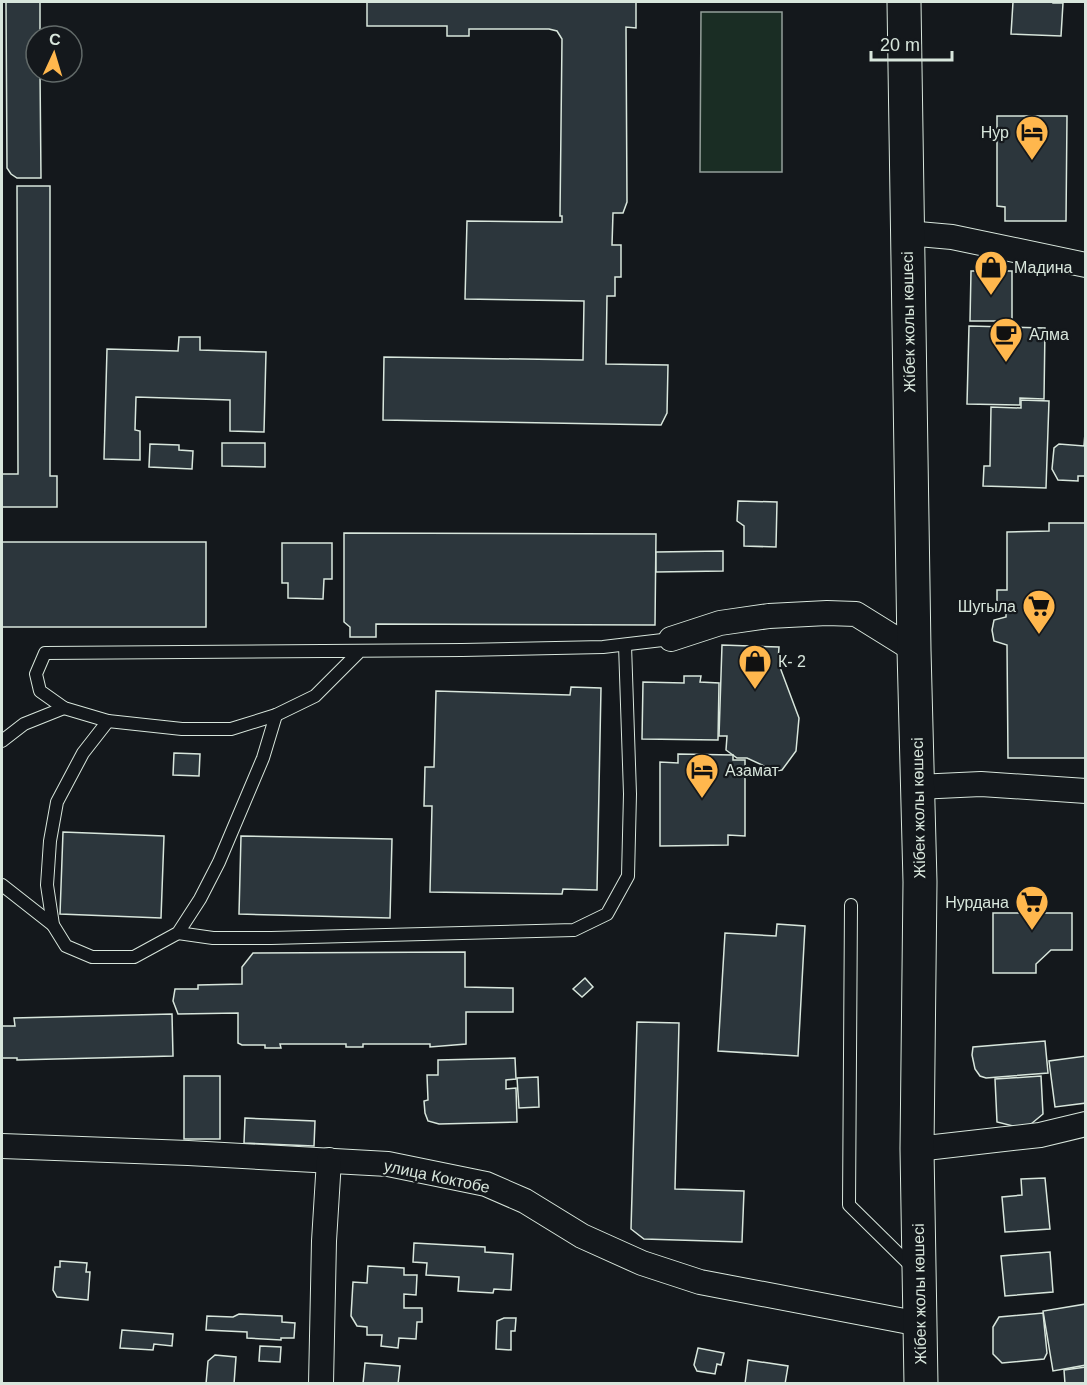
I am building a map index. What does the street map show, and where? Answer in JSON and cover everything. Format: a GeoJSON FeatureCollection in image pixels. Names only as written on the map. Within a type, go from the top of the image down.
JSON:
{"type":"FeatureCollection","features":[{"type":"Feature","properties":{"kind":"highway","name":"Жібек жолы көшесі"},"geometry":{"type":"LineString","coordinates":[[904,2],[920,882],[917,1149],[921,1383]]}},
{"type":"Feature","properties":{"kind":"street","name":"Жібек жолы көшесі"},"geometry":{"type":"LineString","coordinates":[[907,233],[952,237],[1086,265]]}},
{"type":"Feature","properties":{"kind":"street"},"geometry":{"type":"LineString","coordinates":[[671,639],[720,623],[759,617],[827,613],[856,614],[914,650]]}},
{"type":"Feature","properties":{"kind":"street"},"geometry":{"type":"LineString","coordinates":[[917,787],[981,784],[1086,791]]}},
{"type":"Feature","properties":{"kind":"street"},"geometry":{"type":"LineString","coordinates":[[917,1149],[1040,1135],[1086,1124]]}},
{"type":"Feature","properties":{"kind":"street","name":"улица Коктобе"},"geometry":{"type":"LineString","coordinates":[[2,1146],[388,1164],[486,1184],[525,1201],[582,1236],[642,1263],[699,1282],[920,1324]]}},
{"type":"Feature","properties":{"kind":"street"},"geometry":{"type":"LineString","coordinates":[[321,1383],[324,1241],[329,1160]]}},
{"type":"Feature","properties":{"kind":"lane"},"geometry":{"type":"LineString","coordinates":[[360,651],[315,696],[276,715],[231,729],[182,729],[108,721],[64,708],[40,691],[36,674],[45,653],[498,650],[603,647],[671,639]]}},
{"type":"Feature","properties":{"kind":"lane"},"geometry":{"type":"LineString","coordinates":[[178,933],[213,938],[248,938],[574,930],[607,914],[628,876],[630,794],[625,645]]}},
{"type":"Feature","properties":{"kind":"lane"},"geometry":{"type":"LineString","coordinates":[[2,741],[24,724],[64,708]]}},
{"type":"Feature","properties":{"kind":"lane"},"geometry":{"type":"LineString","coordinates":[[2,885],[53,925],[66,946],[92,957],[134,957],[178,933],[200,900],[219,862],[263,758],[276,715]]}},
{"type":"Feature","properties":{"kind":"lane"},"geometry":{"type":"LineString","coordinates":[[53,925],[47,885],[50,841],[57,802],[82,753],[108,721]]}},
{"type":"Feature","properties":{"kind":"lane"},"geometry":{"type":"LineString","coordinates":[[850,905],[849,1205],[919,1274]]}},
{"type":"Feature","properties":{"kind":"green space"},"geometry":{"type":"Polygon","coordinates":[[[701,12],[782,12],[782,172],[700,172],[701,12]]]}},
{"type":"Feature","properties":{"kind":"building"},"geometry":{"type":"Polygon","coordinates":[[[6,2],[40,2],[40,24],[24,24],[24,84],[40,84],[41,178],[17,178],[7,168],[6,2]]]}},
{"type":"Feature","properties":{"kind":"building"},"geometry":{"type":"Polygon","coordinates":[[[367,2],[636,2],[636,28],[626,27],[627,202],[623,213],[613,213],[612,245],[621,245],[621,277],[615,277],[615,296],[607,296],[606,364],[668,365],[667,413],[661,425],[383,420],[384,357],[583,360],[584,301],[465,299],[467,221],[562,222],[562,216],[560,216],[562,39],[557,31],[549,29],[469,29],[469,36],[447,36],[447,26],[367,26],[367,2]]]}},
{"type":"Feature","properties":{"kind":"building"},"geometry":{"type":"Polygon","coordinates":[[[1013,2],[1063,3],[1061,36],[1011,34],[1013,2]]]}},
{"type":"Feature","properties":{"kind":"building","name":"Нур"},"geometry":{"type":"Polygon","coordinates":[[[997,116],[1067,116],[1066,221],[1005,221],[1005,207],[997,206],[997,116]]]}},
{"type":"Feature","properties":{"kind":"building"},"geometry":{"type":"Polygon","coordinates":[[[17,186],[50,186],[50,476],[57,476],[57,507],[2,507],[2,474],[18,474],[17,186]]]}},
{"type":"Feature","properties":{"kind":"building","name":"Мадина"},"geometry":{"type":"Polygon","coordinates":[[[971,271],[1012,271],[1012,321],[970,321],[971,271]]]}},
{"type":"Feature","properties":{"kind":"building","name":"Алма"},"geometry":{"type":"Polygon","coordinates":[[[969,326],[1045,328],[1044,399],[1020,398],[1020,405],[967,404],[969,326]]]}},
{"type":"Feature","properties":{"kind":"building"},"geometry":{"type":"Polygon","coordinates":[[[179,337],[200,337],[200,350],[266,352],[264,432],[230,431],[230,400],[136,397],[135,430],[140,431],[140,460],[104,459],[107,349],[178,351],[179,337]]]}},
{"type":"Feature","properties":{"kind":"building"},"geometry":{"type":"Polygon","coordinates":[[[1021,400],[1049,401],[1046,488],[983,486],[984,466],[990,466],[991,407],[1021,408],[1021,400]]]}},
{"type":"Feature","properties":{"kind":"building"},"geometry":{"type":"Polygon","coordinates":[[[1085,433],[1086,476],[1078,476],[1078,481],[1058,480],[1052,469],[1054,448],[1059,444],[1084,446],[1085,433]]]}},
{"type":"Feature","properties":{"kind":"building"},"geometry":{"type":"Polygon","coordinates":[[[222,443],[265,443],[265,467],[222,466],[222,443]]]}},
{"type":"Feature","properties":{"kind":"building"},"geometry":{"type":"Polygon","coordinates":[[[150,444],[179,445],[179,450],[193,451],[192,469],[149,467],[150,444]]]}},
{"type":"Feature","properties":{"kind":"building"},"geometry":{"type":"Polygon","coordinates":[[[738,501],[777,502],[776,547],[744,546],[744,526],[737,521],[738,501]]]}},
{"type":"Feature","properties":{"kind":"building","name":"Шугыла"},"geometry":{"type":"Polygon","coordinates":[[[1049,523],[1086,523],[1086,758],[1008,758],[1007,645],[994,641],[992,630],[994,620],[1006,617],[1006,606],[997,606],[997,590],[1007,590],[1007,532],[1049,531],[1049,523]]]}},
{"type":"Feature","properties":{"kind":"building"},"geometry":{"type":"Polygon","coordinates":[[[344,533],[656,534],[655,625],[376,624],[376,637],[350,637],[350,627],[344,622],[344,533]]]}},
{"type":"Feature","properties":{"kind":"building"},"geometry":{"type":"Polygon","coordinates":[[[2,542],[206,542],[206,627],[2,627],[2,542]]]}},
{"type":"Feature","properties":{"kind":"building"},"geometry":{"type":"Polygon","coordinates":[[[282,543],[332,543],[332,579],[324,579],[323,599],[288,598],[288,583],[282,583],[282,543]]]}},
{"type":"Feature","properties":{"kind":"building"},"geometry":{"type":"Polygon","coordinates":[[[723,551],[723,571],[656,572],[656,552],[723,551]]]}},
{"type":"Feature","properties":{"kind":"building","name":"К- 2"},"geometry":{"type":"Polygon","coordinates":[[[722,645],[779,647],[778,662],[799,718],[796,751],[782,770],[775,771],[747,758],[737,758],[726,750],[727,736],[719,736],[722,645]]]}},
{"type":"Feature","properties":{"kind":"building"},"geometry":{"type":"Polygon","coordinates":[[[684,676],[701,676],[700,682],[719,683],[718,740],[642,739],[643,682],[684,683],[684,676]]]}},
{"type":"Feature","properties":{"kind":"building"},"geometry":{"type":"Polygon","coordinates":[[[571,687],[601,688],[597,890],[563,889],[562,894],[430,892],[432,806],[424,806],[425,767],[434,767],[436,691],[570,695],[571,687]]]}},
{"type":"Feature","properties":{"kind":"building"},"geometry":{"type":"Polygon","coordinates":[[[174,753],[200,754],[199,776],[173,775],[174,753]]]}},
{"type":"Feature","properties":{"kind":"building","name":"Азамат"},"geometry":{"type":"Polygon","coordinates":[[[678,754],[733,755],[733,760],[745,760],[745,836],[728,835],[728,845],[660,846],[660,762],[678,763],[678,754]]]}},
{"type":"Feature","properties":{"kind":"building"},"geometry":{"type":"Polygon","coordinates":[[[63,832],[164,836],[161,918],[60,914],[63,832]]]}},
{"type":"Feature","properties":{"kind":"building"},"geometry":{"type":"Polygon","coordinates":[[[241,836],[392,839],[390,918],[239,914],[241,836]]]}},
{"type":"Feature","properties":{"kind":"building","name":"Нурдана"},"geometry":{"type":"Polygon","coordinates":[[[993,913],[1072,913],[1072,950],[1051,950],[1036,964],[1036,973],[993,973],[993,913]]]}},
{"type":"Feature","properties":{"kind":"building"},"geometry":{"type":"Polygon","coordinates":[[[777,924],[805,926],[798,1056],[718,1051],[725,933],[776,936],[777,924]]]}},
{"type":"Feature","properties":{"kind":"building"},"geometry":{"type":"Polygon","coordinates":[[[465,952],[465,987],[513,988],[513,1012],[466,1012],[466,1044],[430,1047],[430,1044],[363,1044],[363,1047],[346,1047],[346,1044],[280,1044],[281,1048],[242,1045],[238,1043],[238,1013],[178,1014],[173,1001],[175,989],[198,989],[198,985],[242,984],[242,967],[253,953],[465,952]]]}},
{"type":"Feature","properties":{"kind":"building"},"geometry":{"type":"Polygon","coordinates":[[[585,978],[593,987],[582,997],[573,989],[585,978]]]}},
{"type":"Feature","properties":{"kind":"building"},"geometry":{"type":"Polygon","coordinates":[[[172,1014],[173,1056],[17,1060],[17,1058],[2,1058],[2,1026],[15,1026],[14,1018],[172,1014]]]}},
{"type":"Feature","properties":{"kind":"building"},"geometry":{"type":"Polygon","coordinates":[[[637,1022],[679,1023],[675,1189],[744,1191],[742,1242],[644,1239],[631,1229],[637,1022]]]}},
{"type":"Feature","properties":{"kind":"building"},"geometry":{"type":"Polygon","coordinates":[[[1045,1041],[1048,1073],[986,1078],[980,1076],[975,1069],[973,1047],[1045,1041]]]}},
{"type":"Feature","properties":{"kind":"building"},"geometry":{"type":"Polygon","coordinates":[[[1086,1056],[1086,1103],[1055,1107],[1049,1061],[1086,1056]]]}},
{"type":"Feature","properties":{"kind":"building"},"geometry":{"type":"Polygon","coordinates":[[[515,1058],[516,1079],[506,1080],[506,1089],[516,1088],[517,1122],[439,1124],[428,1121],[424,1101],[428,1100],[427,1075],[438,1075],[438,1060],[515,1058]]]}},
{"type":"Feature","properties":{"kind":"building"},"geometry":{"type":"Polygon","coordinates":[[[184,1076],[220,1076],[220,1139],[184,1139],[184,1076]]]}},
{"type":"Feature","properties":{"kind":"building"},"geometry":{"type":"Polygon","coordinates":[[[1041,1076],[1043,1114],[1025,1129],[997,1122],[995,1079],[1041,1076]]]}},
{"type":"Feature","properties":{"kind":"building"},"geometry":{"type":"Polygon","coordinates":[[[538,1077],[539,1107],[519,1108],[517,1078],[538,1077]]]}},
{"type":"Feature","properties":{"kind":"building"},"geometry":{"type":"Polygon","coordinates":[[[245,1118],[315,1121],[314,1146],[244,1143],[245,1118]]]}},
{"type":"Feature","properties":{"kind":"building"},"geometry":{"type":"Polygon","coordinates":[[[1045,1178],[1050,1229],[1005,1232],[1002,1197],[1022,1195],[1021,1179],[1045,1178]]]}},
{"type":"Feature","properties":{"kind":"building"},"geometry":{"type":"Polygon","coordinates":[[[414,1243],[485,1247],[485,1252],[513,1254],[511,1290],[494,1289],[493,1293],[458,1291],[459,1277],[426,1275],[427,1263],[413,1262],[414,1243]]]}},
{"type":"Feature","properties":{"kind":"building"},"geometry":{"type":"Polygon","coordinates":[[[1050,1252],[1053,1292],[1005,1296],[1001,1256],[1050,1252]]]}},
{"type":"Feature","properties":{"kind":"building"},"geometry":{"type":"Polygon","coordinates":[[[60,1261],[87,1263],[86,1272],[90,1272],[88,1300],[57,1297],[53,1290],[55,1267],[60,1267],[60,1261]]]}},
{"type":"Feature","properties":{"kind":"building"},"geometry":{"type":"Polygon","coordinates":[[[368,1266],[404,1268],[404,1275],[417,1275],[416,1295],[404,1294],[404,1308],[422,1308],[422,1322],[417,1322],[416,1339],[399,1338],[398,1348],[381,1346],[382,1335],[367,1335],[367,1327],[357,1326],[351,1316],[353,1282],[367,1283],[368,1266]]]}},
{"type":"Feature","properties":{"kind":"building"},"geometry":{"type":"Polygon","coordinates":[[[1086,1304],[1086,1365],[1053,1371],[1043,1311],[1086,1304]]]}},
{"type":"Feature","properties":{"kind":"building"},"geometry":{"type":"Polygon","coordinates":[[[1043,1313],[1047,1353],[1044,1359],[1002,1363],[993,1354],[993,1327],[999,1317],[1043,1313]]]}},
{"type":"Feature","properties":{"kind":"building"},"geometry":{"type":"Polygon","coordinates":[[[239,1314],[282,1316],[282,1322],[295,1323],[294,1338],[281,1338],[281,1340],[247,1338],[247,1332],[206,1330],[207,1316],[233,1317],[239,1314]]]}},
{"type":"Feature","properties":{"kind":"building"},"geometry":{"type":"Polygon","coordinates":[[[504,1318],[516,1318],[515,1331],[511,1331],[511,1350],[496,1349],[497,1321],[504,1318]]]}},
{"type":"Feature","properties":{"kind":"building"},"geometry":{"type":"Polygon","coordinates":[[[122,1330],[173,1334],[172,1346],[154,1344],[153,1350],[120,1348],[122,1330]]]}},
{"type":"Feature","properties":{"kind":"building"},"geometry":{"type":"Polygon","coordinates":[[[260,1346],[281,1347],[280,1362],[259,1361],[260,1346]]]}},
{"type":"Feature","properties":{"kind":"building"},"geometry":{"type":"Polygon","coordinates":[[[698,1348],[724,1353],[721,1365],[717,1364],[715,1374],[697,1371],[694,1365],[698,1348]]]}},
{"type":"Feature","properties":{"kind":"building"},"geometry":{"type":"Polygon","coordinates":[[[215,1355],[236,1357],[234,1384],[206,1384],[208,1361],[215,1355]]]}},
{"type":"Feature","properties":{"kind":"building"},"geometry":{"type":"Polygon","coordinates":[[[748,1360],[788,1366],[785,1384],[745,1384],[748,1360]]]}},
{"type":"Feature","properties":{"kind":"building"},"geometry":{"type":"Polygon","coordinates":[[[365,1363],[400,1366],[398,1384],[363,1384],[365,1363]]]}},
{"type":"Feature","properties":{"kind":"building"},"geometry":{"type":"Polygon","coordinates":[[[1086,1367],[1086,1384],[1065,1384],[1064,1370],[1086,1367]]]}},
{"type":"Feature","properties":{"kind":"place","name":"Нур"},"geometry":{"type":"Point","coordinates":[1032,161]}},
{"type":"Feature","properties":{"kind":"place","name":"Мадина"},"geometry":{"type":"Point","coordinates":[991,296]}},
{"type":"Feature","properties":{"kind":"place","name":"Алма"},"geometry":{"type":"Point","coordinates":[1006,363]}},
{"type":"Feature","properties":{"kind":"place","name":"Шугыла"},"geometry":{"type":"Point","coordinates":[1039,635]}},
{"type":"Feature","properties":{"kind":"place","name":"К- 2"},"geometry":{"type":"Point","coordinates":[755,690]}},
{"type":"Feature","properties":{"kind":"place","name":"Азамат"},"geometry":{"type":"Point","coordinates":[702,799]}},
{"type":"Feature","properties":{"kind":"place","name":"Нурдана"},"geometry":{"type":"Point","coordinates":[1032,931]}}]}
